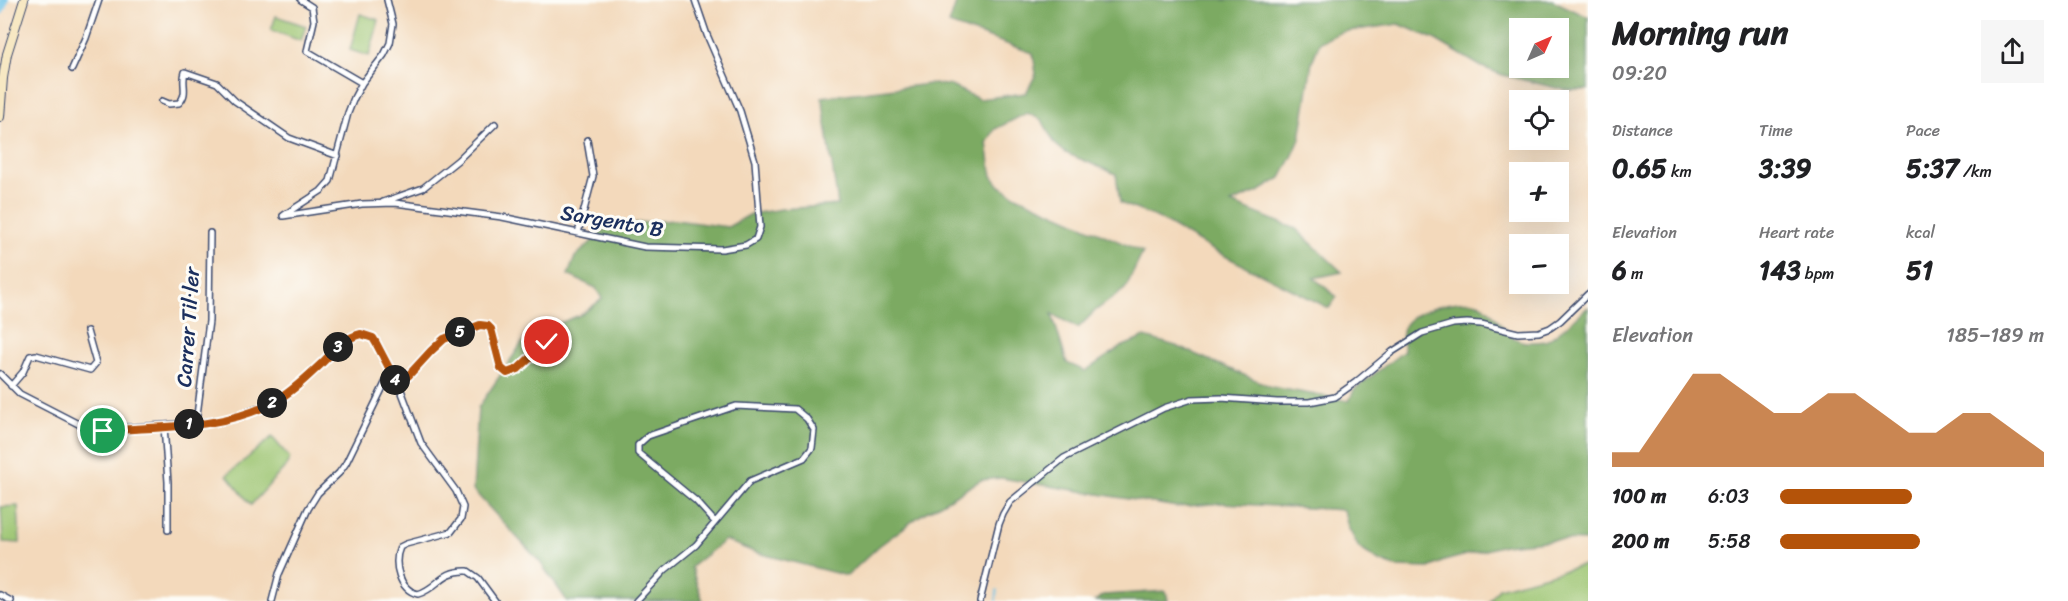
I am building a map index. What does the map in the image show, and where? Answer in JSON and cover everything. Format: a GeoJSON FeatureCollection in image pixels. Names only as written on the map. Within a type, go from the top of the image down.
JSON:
{"type":"FeatureCollection","features":[{"type":"Feature","properties":{"kind":"street"},"geometry":{"type":"LineString","coordinates":[[0,117],[7,54],[24,0]]}},
{"type":"Feature","properties":{"kind":"street"},"geometry":{"type":"LineString","coordinates":[[72,69],[99,0]]}},
{"type":"Feature","properties":{"kind":"street"},"geometry":{"type":"LineString","coordinates":[[301,0],[312,7],[314,21],[307,51],[362,83]]}},
{"type":"Feature","properties":{"kind":"street"},"geometry":{"type":"LineString","coordinates":[[162,101],[169,104],[179,103],[184,98],[185,72],[217,83],[235,101],[289,138],[338,156],[348,113],[362,83],[384,56],[390,44],[393,24],[387,0]]}},
{"type":"Feature","properties":{"kind":"street","name":"Sargento B"},"geometry":{"type":"LineString","coordinates":[[338,156],[333,174],[326,187],[283,216],[362,204],[395,203],[502,217],[645,247],[722,249],[746,245],[759,235],[761,222],[750,141],[740,111],[707,36],[695,0]]}},
{"type":"Feature","properties":{"kind":"street"},"geometry":{"type":"LineString","coordinates":[[379,204],[423,188],[458,160],[495,124]]}},
{"type":"Feature","properties":{"kind":"street"},"geometry":{"type":"LineString","coordinates":[[578,233],[593,176],[587,140]]}},
{"type":"Feature","properties":{"kind":"street","name":"Carrer Til·ler"},"geometry":{"type":"LineString","coordinates":[[196,423],[209,321],[210,233]]}},
{"type":"Feature","properties":{"kind":"street"},"geometry":{"type":"LineString","coordinates":[[981,601],[999,524],[1010,502],[1064,458],[1164,408],[1192,399],[1309,402],[1335,397],[1392,352],[1422,333],[1453,324],[1467,323],[1518,333],[1539,332],[1560,321],[1588,294]]}},
{"type":"Feature","properties":{"kind":"street"},"geometry":{"type":"LineString","coordinates":[[397,383],[408,376],[439,342],[480,325],[491,329],[501,368],[507,373],[518,369],[547,342]]}},
{"type":"Feature","properties":{"kind":"street"},"geometry":{"type":"LineString","coordinates":[[11,386],[22,372],[30,356],[36,355],[90,370],[96,363],[87,331]]}},
{"type":"Feature","properties":{"kind":"street"},"geometry":{"type":"LineString","coordinates":[[0,374],[11,386],[28,398],[90,430],[196,423],[234,418],[274,402],[288,393],[346,339],[361,334],[373,338],[397,383],[421,443],[461,498],[463,514],[451,532],[406,544],[400,548],[397,562],[400,579],[409,589],[418,594],[452,572],[468,571],[478,578],[495,601]]}},
{"type":"Feature","properties":{"kind":"street"},"geometry":{"type":"LineString","coordinates":[[272,601],[279,574],[308,509],[318,493],[346,464],[391,372]]}},
{"type":"Feature","properties":{"kind":"street"},"geometry":{"type":"LineString","coordinates":[[636,601],[665,570],[696,545],[750,481],[804,458],[812,448],[814,430],[807,419],[795,409],[736,406],[648,436],[638,445],[638,453],[696,501],[715,522]]}},
{"type":"Feature","properties":{"kind":"street"},"geometry":{"type":"LineString","coordinates":[[164,426],[168,473],[168,530]]}},
{"type":"Feature","properties":{"kind":"street"},"geometry":{"type":"LineString","coordinates":[[0,596],[10,601]]}},
{"type":"Feature","properties":{"kind":"green space"},"geometry":{"type":"Polygon","coordinates":[[[957,0],[1552,0],[1588,17],[1588,90],[1565,90],[1515,78],[1569,78],[1569,18],[1509,18],[1509,76],[1482,67],[1436,40],[1399,24],[1341,32],[1320,42],[1312,62],[1300,139],[1281,178],[1260,191],[1231,203],[1296,229],[1342,272],[1314,278],[1337,297],[1329,308],[1213,250],[1158,218],[1120,203],[1116,174],[1066,153],[1055,144],[1042,120],[1027,113],[995,129],[987,143],[992,176],[1000,186],[1016,196],[1143,252],[1125,289],[1095,311],[1078,328],[1052,314],[1067,363],[1085,371],[1121,347],[1145,337],[1176,346],[1272,387],[1349,401],[1354,390],[1404,351],[1403,328],[1408,322],[1437,306],[1460,302],[1478,303],[1491,312],[1512,337],[1527,342],[1549,339],[1588,307],[1588,541],[1554,540],[1504,545],[1444,561],[1429,568],[1395,567],[1379,561],[1359,548],[1348,527],[1344,510],[1222,503],[1177,507],[1001,478],[981,480],[921,515],[879,546],[847,576],[754,552],[725,540],[691,567],[703,601],[567,601],[540,562],[473,490],[478,408],[526,337],[582,314],[602,299],[596,288],[568,275],[575,257],[610,225],[675,220],[728,227],[751,214],[838,205],[822,97],[929,84],[949,85],[979,99],[1026,93],[1036,74],[1033,53],[949,24],[957,0]]]}},
{"type":"Feature","properties":{"kind":"green space"},"geometry":{"type":"Polygon","coordinates":[[[360,14],[379,20],[369,56],[350,50],[360,14]]]}},
{"type":"Feature","properties":{"kind":"green space"},"geometry":{"type":"Polygon","coordinates":[[[276,16],[306,26],[301,41],[271,30],[276,16]]]}},
{"type":"Feature","properties":{"kind":"green space"},"geometry":{"type":"Polygon","coordinates":[[[272,437],[290,458],[285,467],[251,505],[227,475],[272,437]]]}},
{"type":"Feature","properties":{"kind":"green space"},"geometry":{"type":"Polygon","coordinates":[[[18,506],[20,543],[3,542],[1,507],[18,506]]]}},
{"type":"Feature","properties":{"kind":"green space"},"geometry":{"type":"Polygon","coordinates":[[[1588,564],[1588,601],[1489,601],[1499,588],[1588,564]]]}},
{"type":"Feature","properties":{"kind":"green space"},"geometry":{"type":"Polygon","coordinates":[[[1166,591],[1168,601],[1095,601],[1104,595],[1166,591]]]}},
{"type":"Feature","properties":{"kind":"waterway"},"geometry":{"type":"LineString","coordinates":[[0,10],[4,0]]}},
{"type":"Feature","properties":{"kind":"waterway"},"geometry":{"type":"LineString","coordinates":[[996,601],[997,590]]}},
{"type":"Feature","properties":{"kind":"route"},"geometry":{"type":"LineString","coordinates":[[103,431],[210,422],[245,415],[288,393],[346,339],[354,335],[361,334],[373,338],[397,383],[408,376],[439,342],[480,325],[484,324],[491,329],[501,368],[507,373],[518,369],[547,342]]}}]}
